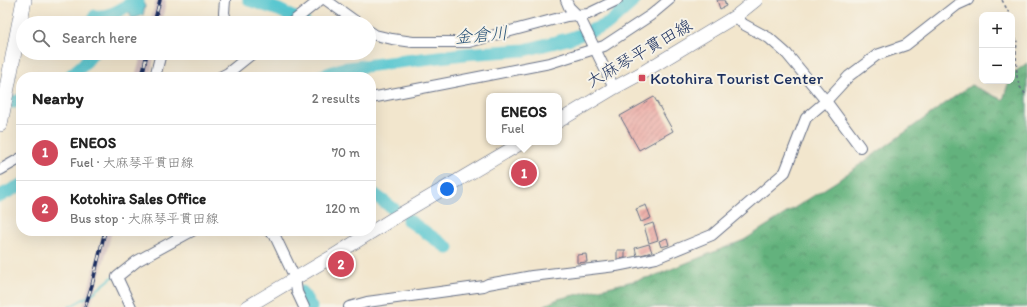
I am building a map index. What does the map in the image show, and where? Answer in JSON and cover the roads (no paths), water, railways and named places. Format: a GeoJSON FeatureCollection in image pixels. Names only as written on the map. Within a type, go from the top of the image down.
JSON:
{"type":"FeatureCollection","features":[{"type":"Feature","properties":{"kind":"highway"},"geometry":{"type":"LineString","coordinates":[[21,16],[24,0]]}},
{"type":"Feature","properties":{"kind":"highway"},"geometry":{"type":"LineString","coordinates":[[0,124],[16,41]]}},
{"type":"Feature","properties":{"kind":"main road","name":"大麻琴平貫田線"},"geometry":{"type":"LineString","coordinates":[[562,119],[736,16],[756,0]]}},
{"type":"Feature","properties":{"kind":"main road"},"geometry":{"type":"LineString","coordinates":[[376,229],[518,145]]}},
{"type":"Feature","properties":{"kind":"main road"},"geometry":{"type":"LineString","coordinates":[[247,307],[365,236]]}},
{"type":"Feature","properties":{"kind":"street"},"geometry":{"type":"LineString","coordinates":[[224,16],[225,0]]}},
{"type":"Feature","properties":{"kind":"street"},"geometry":{"type":"LineString","coordinates":[[300,16],[320,0]]}},
{"type":"Feature","properties":{"kind":"street"},"geometry":{"type":"LineString","coordinates":[[326,0],[348,16]]}},
{"type":"Feature","properties":{"kind":"street"},"geometry":{"type":"LineString","coordinates":[[566,0],[569,7],[580,18],[614,88]]}},
{"type":"Feature","properties":{"kind":"street"},"geometry":{"type":"LineString","coordinates":[[376,35],[414,42],[469,42],[567,16],[580,18],[617,0]]}},
{"type":"Feature","properties":{"kind":"street"},"geometry":{"type":"LineString","coordinates":[[376,97],[550,63],[594,47],[604,46],[651,15],[669,0]]}},
{"type":"Feature","properties":{"kind":"street"},"geometry":{"type":"LineString","coordinates":[[349,307],[367,302],[484,286],[532,276],[616,266],[656,258],[712,235],[785,172],[806,118],[826,101],[849,76],[877,54],[906,45],[957,5],[968,0]]}},
{"type":"Feature","properties":{"kind":"street"},"geometry":{"type":"LineString","coordinates":[[736,16],[743,24],[769,38],[787,54],[826,101],[860,147]]}},
{"type":"Feature","properties":{"kind":"street"},"geometry":{"type":"LineString","coordinates":[[156,72],[159,60]]}},
{"type":"Feature","properties":{"kind":"street"},"geometry":{"type":"LineString","coordinates":[[229,72],[242,60]]}},
{"type":"Feature","properties":{"kind":"street"},"geometry":{"type":"LineString","coordinates":[[0,170],[16,161]]}},
{"type":"Feature","properties":{"kind":"street"},"geometry":{"type":"LineString","coordinates":[[131,307],[117,277],[136,260],[182,236]]}},
{"type":"Feature","properties":{"kind":"street"},"geometry":{"type":"LineString","coordinates":[[275,236],[295,278],[297,292],[304,307]]}},
{"type":"Feature","properties":{"kind":"water"},"geometry":{"type":"Polygon","coordinates":[[[143,3],[145,6],[143,15],[140,16],[131,16],[128,10],[143,3]]]}},
{"type":"Feature","properties":{"kind":"waterway"},"geometry":{"type":"LineString","coordinates":[[101,16],[112,14],[138,0]]}},
{"type":"Feature","properties":{"kind":"waterway"},"geometry":{"type":"LineString","coordinates":[[249,0],[279,10],[291,16]]}},
{"type":"Feature","properties":{"kind":"waterway","name":"金倉川"},"geometry":{"type":"LineString","coordinates":[[333,72],[341,69],[464,54],[525,50],[571,38],[608,24],[635,0]]}},
{"type":"Feature","properties":{"kind":"waterway"},"geometry":{"type":"LineString","coordinates":[[95,16],[101,16]]}},
{"type":"Feature","properties":{"kind":"waterway"},"geometry":{"type":"LineString","coordinates":[[75,72],[87,60]]}},
{"type":"Feature","properties":{"kind":"waterway","name":"金倉川"},"geometry":{"type":"LineString","coordinates":[[0,196],[16,188]]}},
{"type":"Feature","properties":{"kind":"waterway"},"geometry":{"type":"LineString","coordinates":[[376,196],[395,210]]}},
{"type":"Feature","properties":{"kind":"waterway"},"geometry":{"type":"LineString","coordinates":[[408,220],[448,248]]}},
{"type":"Feature","properties":{"kind":"waterway"},"geometry":{"type":"LineString","coordinates":[[69,307],[92,294],[114,276]]}},
{"type":"Feature","properties":{"kind":"waterway"},"geometry":{"type":"LineString","coordinates":[[302,292],[311,307]]}},
{"type":"Feature","properties":{"kind":"railway"},"geometry":{"type":"LineString","coordinates":[[156,16],[160,0]]}},
{"type":"Feature","properties":{"kind":"railway"},"geometry":{"type":"LineString","coordinates":[[143,72],[146,60]]}},
{"type":"Feature","properties":{"kind":"railway"},"geometry":{"type":"LineString","coordinates":[[85,307],[104,236]]}},
{"type":"Feature","properties":{"kind":"place","name":"Kotohira Tourist Center"},"geometry":{"type":"Point","coordinates":[642,78]}},
{"type":"Feature","properties":{"kind":"place","name":"ENEOS"},"geometry":{"type":"Point","coordinates":[524,173]}},
{"type":"Feature","properties":{"kind":"place","name":"Kotohira Sales Office"},"geometry":{"type":"Point","coordinates":[341,264]}}]}
